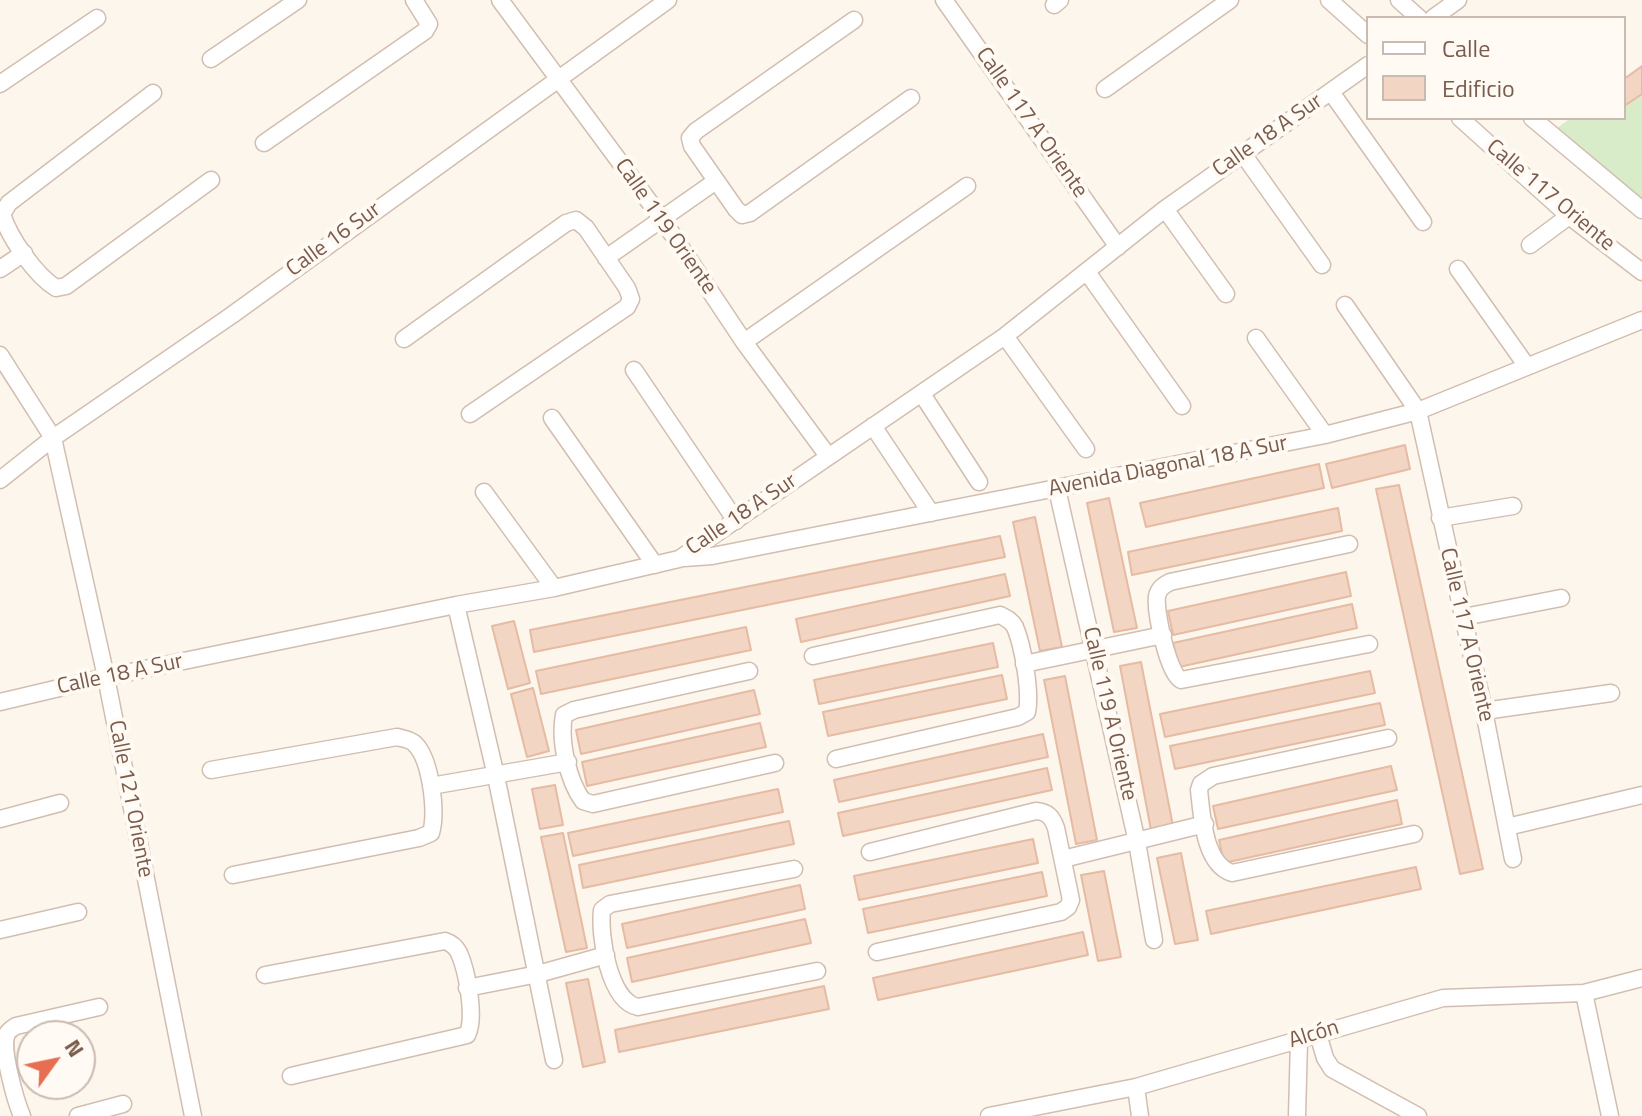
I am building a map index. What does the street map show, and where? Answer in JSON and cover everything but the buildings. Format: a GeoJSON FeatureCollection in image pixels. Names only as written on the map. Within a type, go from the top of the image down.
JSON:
{"type":"FeatureCollection","features":[{"type":"Feature","properties":{"kind":"street"},"geometry":{"type":"LineString","coordinates":[[211,59],[298,0]]}},
{"type":"Feature","properties":{"kind":"street"},"geometry":{"type":"LineString","coordinates":[[264,143],[425,31],[429,24],[414,0]]}},
{"type":"Feature","properties":{"kind":"street","name":"Calle 119 Oriente"},"geometry":{"type":"LineString","coordinates":[[500,0],[662,219],[744,342],[828,456]]}},
{"type":"Feature","properties":{"kind":"street","name":"Calle 16 Sur"},"geometry":{"type":"LineString","coordinates":[[0,480],[53,438],[232,315],[668,0]]}},
{"type":"Feature","properties":{"kind":"street","name":"Calle 117 A Oriente"},"geometry":{"type":"LineString","coordinates":[[944,0],[1118,247]]}},
{"type":"Feature","properties":{"kind":"street"},"geometry":{"type":"LineString","coordinates":[[1105,89],[1230,0]]}},
{"type":"Feature","properties":{"kind":"street"},"geometry":{"type":"LineString","coordinates":[[1329,0],[1366,33]]}},
{"type":"Feature","properties":{"kind":"street"},"geometry":{"type":"LineString","coordinates":[[1399,0],[1417,16]]}},
{"type":"Feature","properties":{"kind":"street"},"geometry":{"type":"LineString","coordinates":[[1436,16],[1458,0]]}},
{"type":"Feature","properties":{"kind":"street"},"geometry":{"type":"LineString","coordinates":[[0,84],[97,18]]}},
{"type":"Feature","properties":{"kind":"street"},"geometry":{"type":"LineString","coordinates":[[854,20],[690,138],[692,146],[736,209],[742,215],[750,213],[911,98]]}},
{"type":"Feature","properties":{"kind":"street","name":"Calle 18 A Sur"},"geometry":{"type":"LineString","coordinates":[[0,702],[106,677],[456,605],[554,588],[679,559],[1005,336],[1165,209],[1366,66]]}},
{"type":"Feature","properties":{"kind":"street"},"geometry":{"type":"LineString","coordinates":[[1331,92],[1423,222]]}},
{"type":"Feature","properties":{"kind":"street"},"geometry":{"type":"LineString","coordinates":[[153,93],[9,203],[2,214],[7,229],[45,282],[56,288],[66,286],[211,180]]}},
{"type":"Feature","properties":{"kind":"street","name":"Calle 117 Oriente"},"geometry":{"type":"LineString","coordinates":[[1462,120],[1569,216],[1642,272]]}},
{"type":"Feature","properties":{"kind":"street"},"geometry":{"type":"LineString","coordinates":[[1534,120],[1642,210]]}},
{"type":"Feature","properties":{"kind":"street"},"geometry":{"type":"LineString","coordinates":[[1243,154],[1322,265]]}},
{"type":"Feature","properties":{"kind":"street"},"geometry":{"type":"LineString","coordinates":[[606,258],[716,181]]}},
{"type":"Feature","properties":{"kind":"street"},"geometry":{"type":"LineString","coordinates":[[744,342],[967,186]]}},
{"type":"Feature","properties":{"kind":"street"},"geometry":{"type":"LineString","coordinates":[[1165,209],[1226,294]]}},
{"type":"Feature","properties":{"kind":"street"},"geometry":{"type":"LineString","coordinates":[[1530,245],[1569,216]]}},
{"type":"Feature","properties":{"kind":"street"},"geometry":{"type":"LineString","coordinates":[[404,339],[566,223],[576,220],[586,228],[627,288],[631,299],[627,307],[470,414]]}},
{"type":"Feature","properties":{"kind":"street"},"geometry":{"type":"LineString","coordinates":[[0,269],[24,253]]}},
{"type":"Feature","properties":{"kind":"street"},"geometry":{"type":"LineString","coordinates":[[1458,269],[1526,365]]}},
{"type":"Feature","properties":{"kind":"street"},"geometry":{"type":"LineString","coordinates":[[1087,272],[1182,406]]}},
{"type":"Feature","properties":{"kind":"street"},"geometry":{"type":"LineString","coordinates":[[1345,305],[1418,411]]}},
{"type":"Feature","properties":{"kind":"street","name":"Avenida Diagonal 18 A Sur"},"geometry":{"type":"LineString","coordinates":[[679,559],[712,556],[1325,435],[1418,411],[1642,320]]}},
{"type":"Feature","properties":{"kind":"street"},"geometry":{"type":"LineString","coordinates":[[1005,336],[1086,449]]}},
{"type":"Feature","properties":{"kind":"street"},"geometry":{"type":"LineString","coordinates":[[1256,338],[1325,435]]}},
{"type":"Feature","properties":{"kind":"street","name":"Calle 121 Oriente"},"geometry":{"type":"LineString","coordinates":[[0,355],[53,438],[106,677],[193,1116]]}},
{"type":"Feature","properties":{"kind":"street"},"geometry":{"type":"LineString","coordinates":[[634,370],[736,521]]}},
{"type":"Feature","properties":{"kind":"street"},"geometry":{"type":"LineString","coordinates":[[922,394],[979,482]]}},
{"type":"Feature","properties":{"kind":"street","name":"Calle 117 A Oriente"},"geometry":{"type":"LineString","coordinates":[[1418,411],[1513,859]]}},
{"type":"Feature","properties":{"kind":"street"},"geometry":{"type":"LineString","coordinates":[[552,418],[655,565]]}},
{"type":"Feature","properties":{"kind":"street"},"geometry":{"type":"LineString","coordinates":[[873,426],[931,513]]}},
{"type":"Feature","properties":{"kind":"street","name":"Calle 119 A Oriente"},"geometry":{"type":"LineString","coordinates":[[1057,489],[1137,842],[1154,940]]}},
{"type":"Feature","properties":{"kind":"street"},"geometry":{"type":"LineString","coordinates":[[484,492],[554,588]]}},
{"type":"Feature","properties":{"kind":"street"},"geometry":{"type":"LineString","coordinates":[[1440,518],[1513,506]]}},
{"type":"Feature","properties":{"kind":"street"},"geometry":{"type":"LineString","coordinates":[[1349,544],[1170,582],[1157,594],[1163,635],[1172,670],[1175,677],[1181,680],[1369,644]]}},
{"type":"Feature","properties":{"kind":"street"},"geometry":{"type":"LineString","coordinates":[[1464,617],[1561,598]]}},
{"type":"Feature","properties":{"kind":"street"},"geometry":{"type":"LineString","coordinates":[[456,605],[496,776],[554,1060]]}},
{"type":"Feature","properties":{"kind":"street"},"geometry":{"type":"LineString","coordinates":[[813,656],[1000,615],[1008,618],[1014,627],[1024,664],[1029,701],[1027,712],[1018,717],[836,759]]}},
{"type":"Feature","properties":{"kind":"street"},"geometry":{"type":"LineString","coordinates":[[1024,664],[1163,635]]}},
{"type":"Feature","properties":{"kind":"street"},"geometry":{"type":"LineString","coordinates":[[749,671],[574,710],[564,715],[562,727],[575,791],[583,801],[593,804],[775,763]]}},
{"type":"Feature","properties":{"kind":"street"},"geometry":{"type":"LineString","coordinates":[[1484,711],[1611,693]]}},
{"type":"Feature","properties":{"kind":"street"},"geometry":{"type":"LineString","coordinates":[[211,770],[397,737],[412,741],[422,752],[431,786],[434,820],[431,833],[419,838],[233,875]]}},
{"type":"Feature","properties":{"kind":"street"},"geometry":{"type":"LineString","coordinates":[[1388,738],[1213,776],[1201,784],[1199,790],[1214,859],[1219,867],[1232,873],[1414,834]]}},
{"type":"Feature","properties":{"kind":"street"},"geometry":{"type":"LineString","coordinates":[[431,786],[568,762]]}},
{"type":"Feature","properties":{"kind":"street"},"geometry":{"type":"LineString","coordinates":[[1507,827],[1642,795]]}},
{"type":"Feature","properties":{"kind":"street"},"geometry":{"type":"LineString","coordinates":[[0,819],[60,803]]}},
{"type":"Feature","properties":{"kind":"street"},"geometry":{"type":"LineString","coordinates":[[870,852],[1036,811],[1045,812],[1053,819],[1071,900],[1061,912],[877,952]]}},
{"type":"Feature","properties":{"kind":"street"},"geometry":{"type":"LineString","coordinates":[[1063,859],[1205,824]]}},
{"type":"Feature","properties":{"kind":"street"},"geometry":{"type":"LineString","coordinates":[[794,869],[610,904],[602,910],[606,955],[619,994],[628,1005],[638,1007],[817,971]]}},
{"type":"Feature","properties":{"kind":"street"},"geometry":{"type":"LineString","coordinates":[[0,930],[78,912]]}},
{"type":"Feature","properties":{"kind":"street"},"geometry":{"type":"LineString","coordinates":[[265,975],[445,941],[459,952],[471,1023],[467,1035],[291,1076]]}},
{"type":"Feature","properties":{"kind":"street"},"geometry":{"type":"LineString","coordinates":[[467,988],[538,974],[606,955]]}},
{"type":"Feature","properties":{"kind":"street","name":"Alcón"},"geometry":{"type":"LineString","coordinates":[[989,1116],[1017,1114],[1136,1087],[1443,998],[1584,993],[1642,978]]}},
{"type":"Feature","properties":{"kind":"street"},"geometry":{"type":"LineString","coordinates":[[1584,993],[1610,1116]]}},
{"type":"Feature","properties":{"kind":"street"},"geometry":{"type":"LineString","coordinates":[[22,1116],[5,1080],[7,1032],[16,1026],[99,1007]]}},
{"type":"Feature","properties":{"kind":"street"},"geometry":{"type":"LineString","coordinates":[[1318,1034],[1325,1058],[1332,1069],[1418,1116]]}},
{"type":"Feature","properties":{"kind":"street"},"geometry":{"type":"LineString","coordinates":[[1297,1116],[1299,1040]]}},
{"type":"Feature","properties":{"kind":"street"},"geometry":{"type":"LineString","coordinates":[[1136,1087],[1140,1116]]}},
{"type":"Feature","properties":{"kind":"street"},"geometry":{"type":"LineString","coordinates":[[78,1116],[123,1104]]}},
{"type":"Feature","properties":{"kind":"green space"},"geometry":{"type":"Polygon","coordinates":[[[1642,94],[1642,209],[1550,133],[1568,120],[1626,120],[1626,105],[1642,94]]]}}]}
